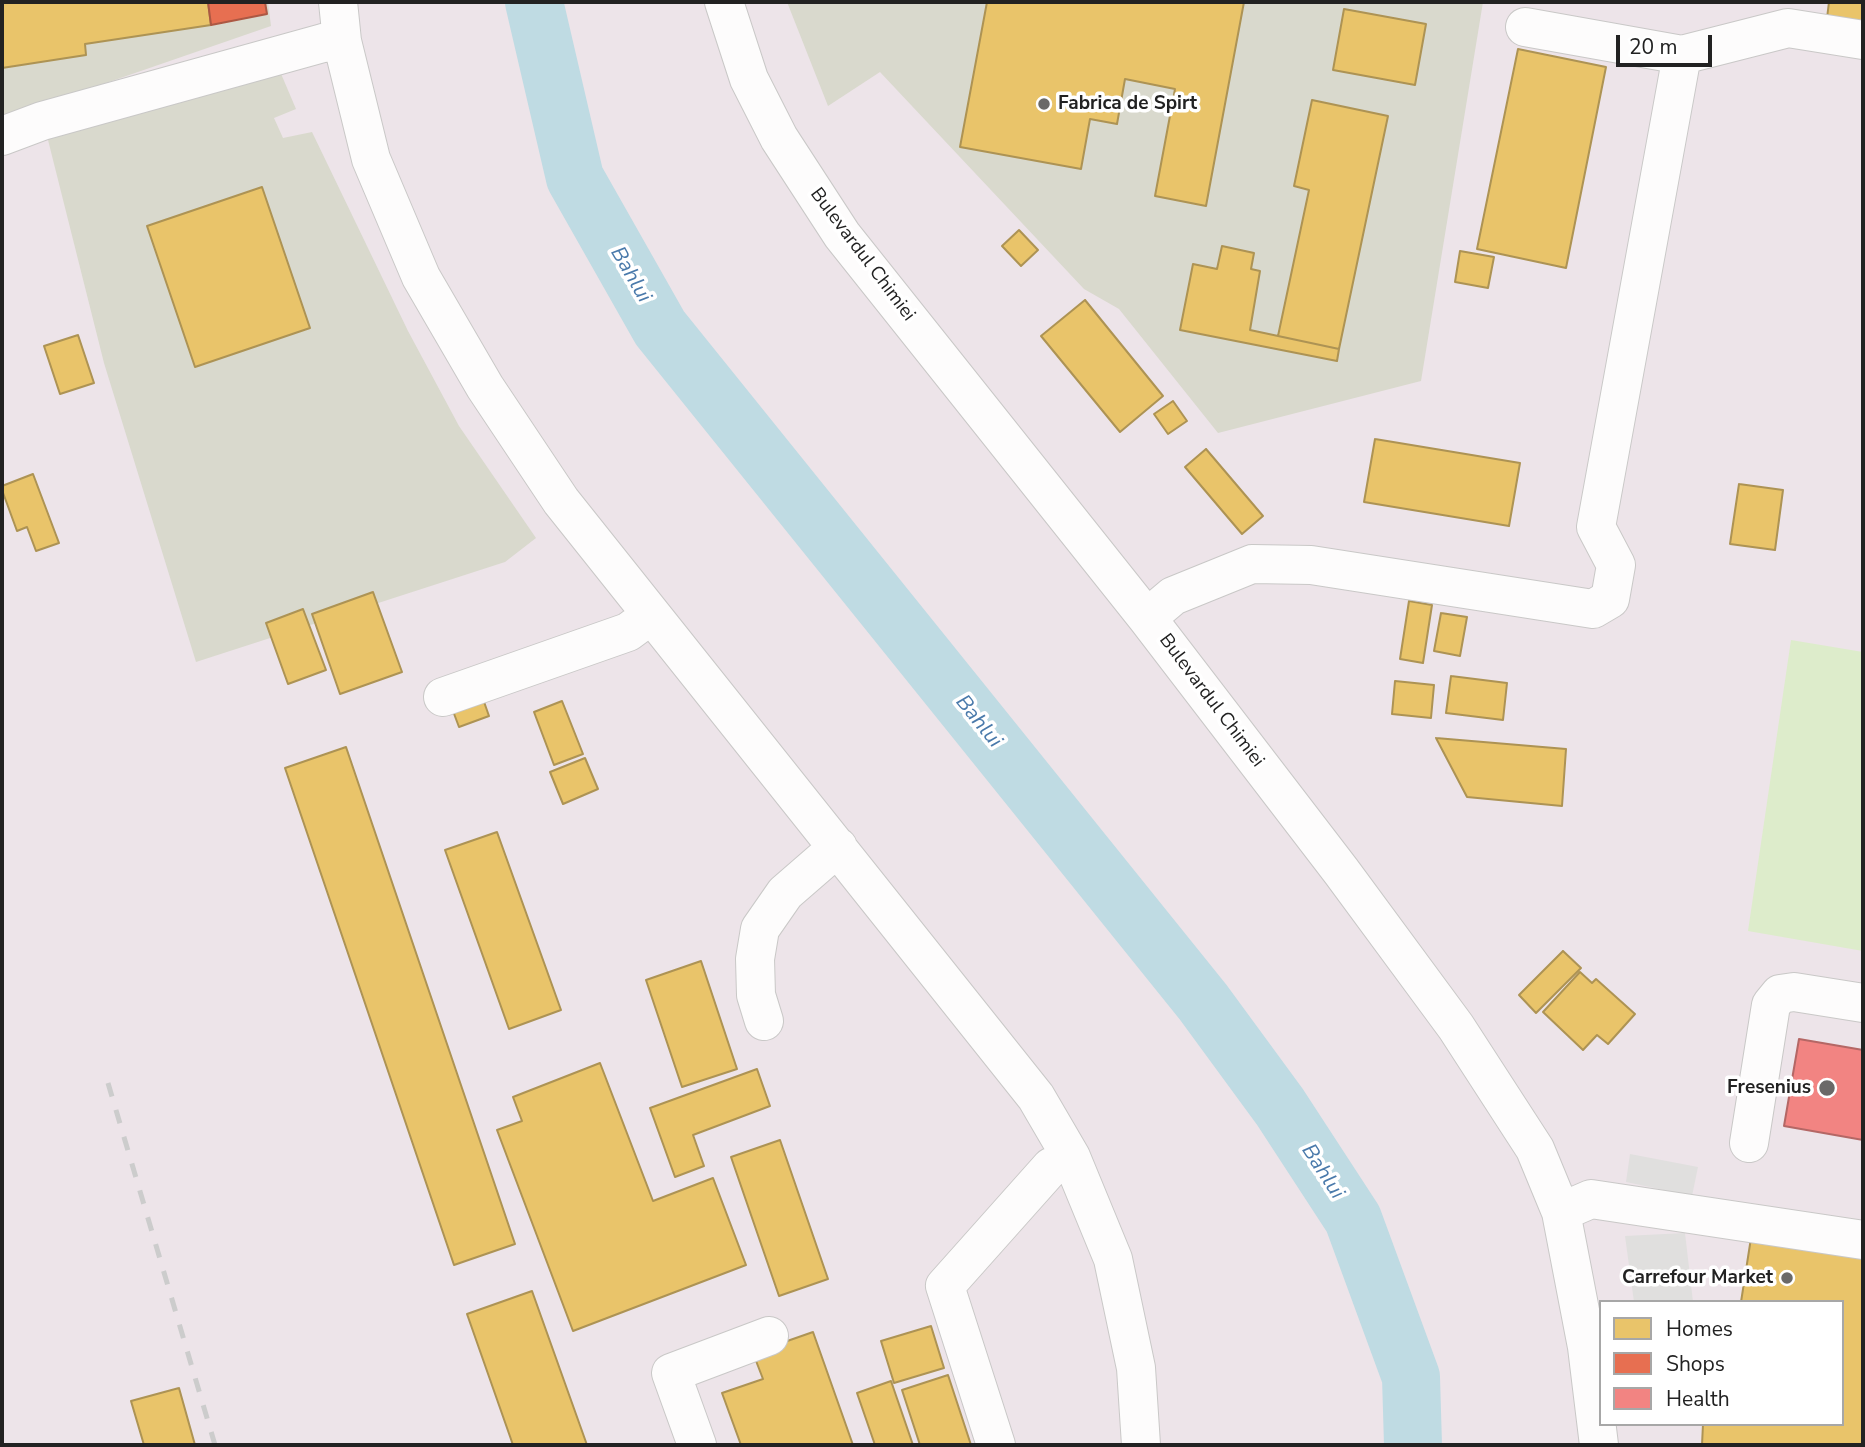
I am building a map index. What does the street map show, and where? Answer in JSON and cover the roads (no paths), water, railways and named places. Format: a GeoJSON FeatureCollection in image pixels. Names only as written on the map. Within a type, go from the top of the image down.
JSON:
{"type":"FeatureCollection","features":[{"type":"Feature","properties":{"kind":"street"},"geometry":{"type":"LineString","coordinates":[[338,2],[342,41],[371,159],[421,277],[485,387],[561,501],[1036,1097],[1071,1157],[1113,1259],[1136,1368],[1142,1445]]}},
{"type":"Feature","properties":{"kind":"street","name":"Bulevardul Chimiei"},"geometry":{"type":"LineString","coordinates":[[724,2],[748,79],[779,138],[842,235],[1147,618],[1340,871],[1456,1027],[1535,1149],[1561,1212],[1587,1347],[1599,1445]]}},
{"type":"Feature","properties":{"kind":"street"},"geometry":{"type":"LineString","coordinates":[[1525,27],[1682,55],[1790,15],[1863,40]]}},
{"type":"Feature","properties":{"kind":"street"},"geometry":{"type":"LineString","coordinates":[[2,136],[42,121],[323,43],[342,41]]}},
{"type":"Feature","properties":{"kind":"street"},"geometry":{"type":"LineString","coordinates":[[1147,618],[1173,596],[1252,564],[1311,565],[1593,609],[1610,599],[1616,565],[1596,527],[1682,55]]}},
{"type":"Feature","properties":{"kind":"street"},"geometry":{"type":"LineString","coordinates":[[443,697],[628,632],[651,615]]}},
{"type":"Feature","properties":{"kind":"street"},"geometry":{"type":"LineString","coordinates":[[764,1021],[755,983],[755,959],[760,929],[785,893],[838,847]]}},
{"type":"Feature","properties":{"kind":"street"},"geometry":{"type":"LineString","coordinates":[[1749,1143],[1771,1005],[1780,994],[1794,992],[1863,1003]]}},
{"type":"Feature","properties":{"kind":"street"},"geometry":{"type":"LineString","coordinates":[[996,1445],[945,1286],[1051,1167],[1071,1157]]}},
{"type":"Feature","properties":{"kind":"street"},"geometry":{"type":"LineString","coordinates":[[1561,1212],[1591,1199],[1863,1240]]}},
{"type":"Feature","properties":{"kind":"street"},"geometry":{"type":"LineString","coordinates":[[697,1445],[671,1373],[769,1336]]}},
{"type":"Feature","properties":{"kind":"waterway","name":"Bahlui"},"geometry":{"type":"LineString","coordinates":[[534,2],[575,178],[660,328],[1203,1002],[1280,1107],[1353,1219],[1411,1377],[1413,1445]]}},
{"type":"Feature","properties":{"kind":"railway"},"geometry":{"type":"LineString","coordinates":[[108,1083],[215,1445]]}},
{"type":"Feature","properties":{"kind":"place","name":"Fabrica de Spirt"},"geometry":{"type":"Point","coordinates":[1044,104]}},
{"type":"Feature","properties":{"kind":"place","name":"Fresenius"},"geometry":{"type":"Point","coordinates":[1827,1088]}},
{"type":"Feature","properties":{"kind":"place","name":"Carrefour Market"},"geometry":{"type":"Point","coordinates":[1787,1278]}}]}
